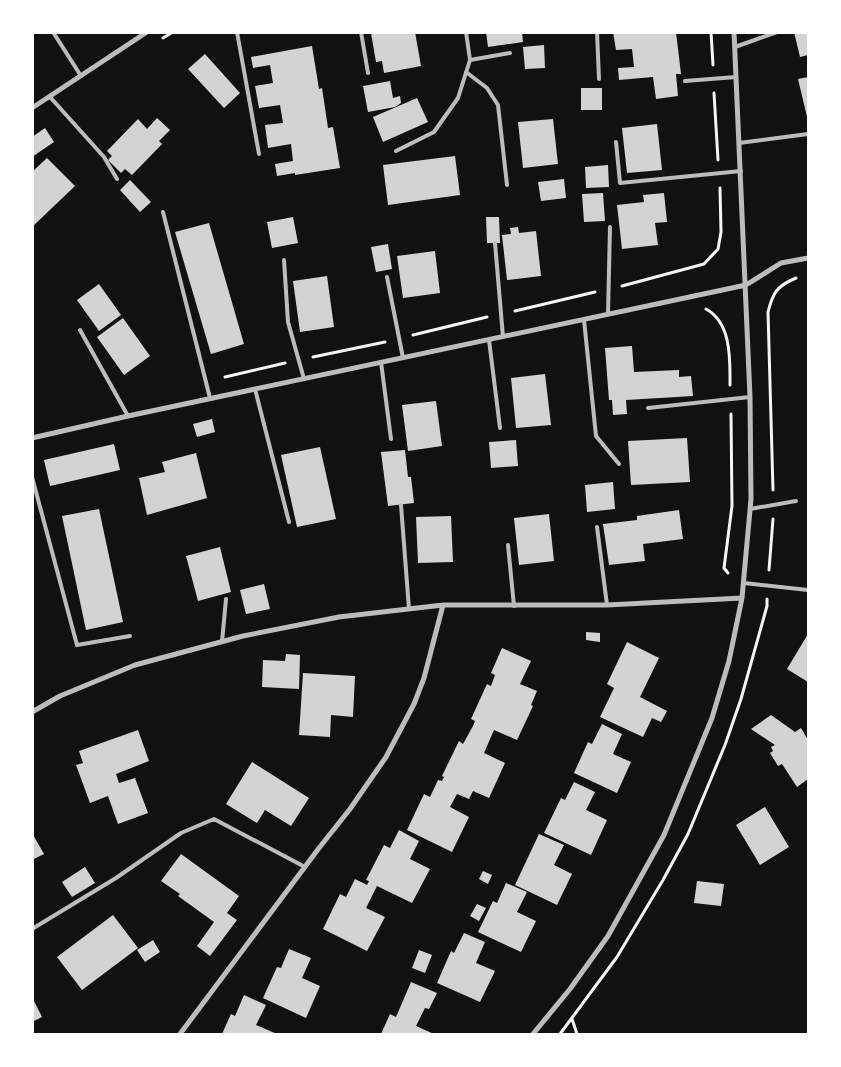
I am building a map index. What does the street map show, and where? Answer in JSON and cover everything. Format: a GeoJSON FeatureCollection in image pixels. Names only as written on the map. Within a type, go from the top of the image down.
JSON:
{"type":"FeatureCollection","features":[{"type":"Feature","properties":{"kind":"street"},"geometry":{"type":"LineString","coordinates":[[32,108],[147,32]]}},
{"type":"Feature","properties":{"kind":"street"},"geometry":{"type":"LineString","coordinates":[[534,1034],[570,989],[608,936],[664,834],[712,718],[729,661],[742,598],[750,509],[750,397],[734,32]]}},
{"type":"Feature","properties":{"kind":"street"},"geometry":{"type":"LineString","coordinates":[[32,438],[210,398],[746,285],[781,264],[808,258]]}},
{"type":"Feature","properties":{"kind":"street"},"geometry":{"type":"LineString","coordinates":[[32,712],[60,696],[135,665],[243,636],[339,616],[443,605],[607,605],[742,598]]}},
{"type":"Feature","properties":{"kind":"street"},"geometry":{"type":"LineString","coordinates":[[180,1034],[350,809],[386,756],[414,704],[424,678],[443,605]]}},
{"type":"Feature","properties":{"kind":"lane"},"geometry":{"type":"LineString","coordinates":[[53,32],[81,76]]}},
{"type":"Feature","properties":{"kind":"lane"},"geometry":{"type":"LineString","coordinates":[[237,32],[259,154]]}},
{"type":"Feature","properties":{"kind":"lane"},"geometry":{"type":"LineString","coordinates":[[361,32],[368,73]]}},
{"type":"Feature","properties":{"kind":"lane"},"geometry":{"type":"LineString","coordinates":[[396,151],[434,132],[458,98],[470,60],[466,32]]}},
{"type":"Feature","properties":{"kind":"lane"},"geometry":{"type":"LineString","coordinates":[[597,32],[599,79]]}},
{"type":"Feature","properties":{"kind":"lane"},"geometry":{"type":"LineString","coordinates":[[735,47],[777,32]]}},
{"type":"Feature","properties":{"kind":"lane"},"geometry":{"type":"LineString","coordinates":[[470,60],[510,53]]}},
{"type":"Feature","properties":{"kind":"lane"},"geometry":{"type":"LineString","coordinates":[[466,72],[487,88],[498,105],[507,186]]}},
{"type":"Feature","properties":{"kind":"lane"},"geometry":{"type":"LineString","coordinates":[[685,80],[736,77]]}},
{"type":"Feature","properties":{"kind":"lane"},"geometry":{"type":"LineString","coordinates":[[50,97],[104,157],[117,179]]}},
{"type":"Feature","properties":{"kind":"lane"},"geometry":{"type":"LineString","coordinates":[[739,143],[808,134]]}},
{"type":"Feature","properties":{"kind":"lane"},"geometry":{"type":"LineString","coordinates":[[616,142],[620,182],[741,171]]}},
{"type":"Feature","properties":{"kind":"lane"},"geometry":{"type":"LineString","coordinates":[[164,212],[210,398]]}},
{"type":"Feature","properties":{"kind":"lane"},"geometry":{"type":"LineString","coordinates":[[608,314],[610,227]]}},
{"type":"Feature","properties":{"kind":"lane"},"geometry":{"type":"LineString","coordinates":[[495,243],[503,337]]}},
{"type":"Feature","properties":{"kind":"lane"},"geometry":{"type":"LineString","coordinates":[[284,260],[288,322],[304,379]]}},
{"type":"Feature","properties":{"kind":"lane"},"geometry":{"type":"LineString","coordinates":[[387,277],[403,358]]}},
{"type":"Feature","properties":{"kind":"lane"},"geometry":{"type":"LineString","coordinates":[[584,320],[596,436],[618,464]]}},
{"type":"Feature","properties":{"kind":"lane"},"geometry":{"type":"LineString","coordinates":[[80,330],[128,416]]}},
{"type":"Feature","properties":{"kind":"lane"},"geometry":{"type":"LineString","coordinates":[[489,340],[500,428]]}},
{"type":"Feature","properties":{"kind":"lane"},"geometry":{"type":"LineString","coordinates":[[381,362],[391,439]]}},
{"type":"Feature","properties":{"kind":"lane"},"geometry":{"type":"LineString","coordinates":[[255,389],[289,522]]}},
{"type":"Feature","properties":{"kind":"lane"},"geometry":{"type":"LineString","coordinates":[[648,408],[750,397]]}},
{"type":"Feature","properties":{"kind":"lane"},"geometry":{"type":"LineString","coordinates":[[32,477],[77,646],[130,636]]}},
{"type":"Feature","properties":{"kind":"lane"},"geometry":{"type":"LineString","coordinates":[[750,509],[796,500]]}},
{"type":"Feature","properties":{"kind":"lane"},"geometry":{"type":"LineString","coordinates":[[402,505],[409,609]]}},
{"type":"Feature","properties":{"kind":"lane"},"geometry":{"type":"LineString","coordinates":[[597,527],[607,605]]}},
{"type":"Feature","properties":{"kind":"lane"},"geometry":{"type":"LineString","coordinates":[[508,545],[514,606]]}},
{"type":"Feature","properties":{"kind":"lane"},"geometry":{"type":"LineString","coordinates":[[744,583],[808,590]]}},
{"type":"Feature","properties":{"kind":"lane"},"geometry":{"type":"LineString","coordinates":[[222,642],[226,599]]}},
{"type":"Feature","properties":{"kind":"lane"},"geometry":{"type":"LineString","coordinates":[[32,929],[116,878],[181,833],[214,819],[305,867]]}},
{"type":"Feature","properties":{"kind":"path"},"geometry":{"type":"LineString","coordinates":[[205,381],[399,339],[609,289],[704,264],[718,249],[721,232],[712,32]]}},
{"type":"Feature","properties":{"kind":"path"},"geometry":{"type":"LineString","coordinates":[[702,307],[710,311],[724,328],[730,360],[732,506],[724,568],[743,590]]}},
{"type":"Feature","properties":{"kind":"path"},"geometry":{"type":"LineString","coordinates":[[572,1018],[577,1034]]}},
{"type":"Feature","properties":{"kind":"building"},"geometry":{"type":"Polygon","coordinates":[[[415,32],[421,66],[384,73],[382,61],[376,62],[371,33],[415,32]]]}},
{"type":"Feature","properties":{"kind":"building"},"geometry":{"type":"Polygon","coordinates":[[[486,32],[522,32],[523,42],[488,47],[486,32]]]}},
{"type":"Feature","properties":{"kind":"building"},"geometry":{"type":"Polygon","coordinates":[[[613,32],[676,32],[681,74],[676,74],[678,96],[656,99],[653,77],[619,80],[618,68],[634,67],[632,49],[616,50],[613,32]]]}},
{"type":"Feature","properties":{"kind":"building"},"geometry":{"type":"Polygon","coordinates":[[[794,32],[808,32],[808,55],[800,57],[794,32]]]}},
{"type":"Feature","properties":{"kind":"building"},"geometry":{"type":"Polygon","coordinates":[[[544,45],[545,68],[525,69],[523,47],[544,45]]]}},
{"type":"Feature","properties":{"kind":"building"},"geometry":{"type":"Polygon","coordinates":[[[312,46],[319,89],[322,88],[328,128],[333,127],[340,168],[277,176],[275,164],[293,161],[291,144],[268,148],[265,125],[283,123],[280,105],[259,108],[255,86],[273,83],[270,65],[253,68],[251,57],[312,46]]]}},
{"type":"Feature","properties":{"kind":"building"},"geometry":{"type":"Polygon","coordinates":[[[205,54],[240,93],[224,108],[188,69],[205,54]]]}},
{"type":"Feature","properties":{"kind":"building"},"geometry":{"type":"Polygon","coordinates":[[[808,77],[808,121],[798,79],[808,77]]]}},
{"type":"Feature","properties":{"kind":"building"},"geometry":{"type":"Polygon","coordinates":[[[390,81],[393,98],[400,96],[401,103],[395,107],[368,112],[363,86],[390,81]]]}},
{"type":"Feature","properties":{"kind":"building"},"geometry":{"type":"Polygon","coordinates":[[[581,88],[602,88],[602,110],[581,110],[581,88]]]}},
{"type":"Feature","properties":{"kind":"building"},"geometry":{"type":"Polygon","coordinates":[[[417,98],[428,122],[383,142],[373,117],[417,98]]]}},
{"type":"Feature","properties":{"kind":"building"},"geometry":{"type":"Polygon","coordinates":[[[157,118],[170,130],[159,141],[162,144],[132,175],[125,169],[121,173],[108,160],[112,156],[107,151],[138,119],[147,129],[157,118]]]}},
{"type":"Feature","properties":{"kind":"building"},"geometry":{"type":"Polygon","coordinates":[[[553,119],[558,164],[523,168],[518,122],[553,119]]]}},
{"type":"Feature","properties":{"kind":"building"},"geometry":{"type":"Polygon","coordinates":[[[657,124],[662,170],[627,173],[622,128],[657,124]]]}},
{"type":"Feature","properties":{"kind":"building"},"geometry":{"type":"Polygon","coordinates":[[[45,128],[54,142],[32,157],[32,137],[45,128]]]}},
{"type":"Feature","properties":{"kind":"building"},"geometry":{"type":"Polygon","coordinates":[[[455,156],[460,195],[388,205],[383,165],[455,156]]]}},
{"type":"Feature","properties":{"kind":"building"},"geometry":{"type":"Polygon","coordinates":[[[47,158],[75,186],[32,227],[32,172],[47,158]]]}},
{"type":"Feature","properties":{"kind":"building"},"geometry":{"type":"Polygon","coordinates":[[[608,165],[609,187],[586,188],[585,167],[608,165]]]}},
{"type":"Feature","properties":{"kind":"building"},"geometry":{"type":"Polygon","coordinates":[[[564,179],[566,198],[541,201],[538,182],[564,179]]]}},
{"type":"Feature","properties":{"kind":"building"},"geometry":{"type":"Polygon","coordinates":[[[130,180],[151,202],[140,212],[120,190],[130,180]]]}},
{"type":"Feature","properties":{"kind":"building"},"geometry":{"type":"Polygon","coordinates":[[[603,193],[605,221],[584,222],[582,194],[603,193]]]}},
{"type":"Feature","properties":{"kind":"building"},"geometry":{"type":"Polygon","coordinates":[[[664,193],[667,222],[655,223],[658,245],[622,249],[617,205],[644,202],[643,195],[664,193]]]}},
{"type":"Feature","properties":{"kind":"building"},"geometry":{"type":"Polygon","coordinates":[[[293,217],[298,243],[272,248],[267,222],[293,217]]]}},
{"type":"Feature","properties":{"kind":"building"},"geometry":{"type":"Polygon","coordinates":[[[486,217],[499,217],[500,243],[487,243],[486,217]]]}},
{"type":"Feature","properties":{"kind":"building"},"geometry":{"type":"Polygon","coordinates":[[[209,223],[244,344],[211,354],[175,232],[209,223]]]}},
{"type":"Feature","properties":{"kind":"building"},"geometry":{"type":"Polygon","coordinates":[[[518,227],[519,233],[536,231],[541,276],[507,280],[502,235],[511,234],[510,228],[518,227]]]}},
{"type":"Feature","properties":{"kind":"building"},"geometry":{"type":"Polygon","coordinates":[[[388,244],[392,269],[376,272],[371,247],[388,244]]]}},
{"type":"Feature","properties":{"kind":"building"},"geometry":{"type":"Polygon","coordinates":[[[435,251],[440,293],[403,298],[397,256],[435,251]]]}},
{"type":"Feature","properties":{"kind":"building"},"geometry":{"type":"Polygon","coordinates":[[[327,276],[334,327],[300,332],[293,281],[327,276]]]}},
{"type":"Feature","properties":{"kind":"building"},"geometry":{"type":"Polygon","coordinates":[[[99,284],[121,315],[99,331],[77,300],[99,284]]]}},
{"type":"Feature","properties":{"kind":"building"},"geometry":{"type":"Polygon","coordinates":[[[123,318],[150,356],[124,375],[97,337],[123,318]]]}},
{"type":"Feature","properties":{"kind":"building"},"geometry":{"type":"Polygon","coordinates":[[[632,346],[634,372],[679,370],[679,377],[691,376],[693,396],[626,400],[627,414],[613,415],[612,400],[609,400],[605,348],[632,346]]]}},
{"type":"Feature","properties":{"kind":"building"},"geometry":{"type":"Polygon","coordinates":[[[545,374],[551,425],[516,428],[511,378],[545,374]]]}},
{"type":"Feature","properties":{"kind":"building"},"geometry":{"type":"Polygon","coordinates":[[[436,401],[442,446],[408,451],[402,405],[436,401]]]}},
{"type":"Feature","properties":{"kind":"building"},"geometry":{"type":"Polygon","coordinates":[[[212,419],[215,432],[197,437],[193,424],[212,419]]]}},
{"type":"Feature","properties":{"kind":"building"},"geometry":{"type":"Polygon","coordinates":[[[687,438],[690,482],[631,485],[628,441],[687,438]]]}},
{"type":"Feature","properties":{"kind":"building"},"geometry":{"type":"Polygon","coordinates":[[[516,440],[518,466],[491,468],[489,442],[516,440]]]}},
{"type":"Feature","properties":{"kind":"building"},"geometry":{"type":"Polygon","coordinates":[[[114,444],[120,470],[50,486],[44,460],[114,444]]]}},
{"type":"Feature","properties":{"kind":"building"},"geometry":{"type":"Polygon","coordinates":[[[320,447],[336,519],[297,527],[281,455],[320,447]]]}},
{"type":"Feature","properties":{"kind":"building"},"geometry":{"type":"Polygon","coordinates":[[[405,450],[408,477],[411,477],[414,503],[388,506],[381,452],[405,450]]]}},
{"type":"Feature","properties":{"kind":"building"},"geometry":{"type":"Polygon","coordinates":[[[196,453],[207,498],[147,515],[139,478],[165,472],[162,462],[196,453]]]}},
{"type":"Feature","properties":{"kind":"building"},"geometry":{"type":"Polygon","coordinates":[[[613,482],[615,509],[587,512],[585,485],[613,482]]]}},
{"type":"Feature","properties":{"kind":"building"},"geometry":{"type":"Polygon","coordinates":[[[99,509],[123,622],[86,630],[62,516],[99,509]]]}},
{"type":"Feature","properties":{"kind":"building"},"geometry":{"type":"Polygon","coordinates":[[[679,510],[683,539],[643,544],[645,561],[609,565],[603,524],[637,520],[637,516],[679,510]]]}},
{"type":"Feature","properties":{"kind":"building"},"geometry":{"type":"Polygon","coordinates":[[[549,514],[554,561],[519,565],[514,518],[549,514]]]}},
{"type":"Feature","properties":{"kind":"building"},"geometry":{"type":"Polygon","coordinates":[[[451,516],[453,562],[418,563],[416,517],[451,516]]]}},
{"type":"Feature","properties":{"kind":"building"},"geometry":{"type":"Polygon","coordinates":[[[220,547],[231,592],[198,601],[186,556],[220,547]]]}},
{"type":"Feature","properties":{"kind":"building"},"geometry":{"type":"Polygon","coordinates":[[[264,584],[270,609],[246,614],[240,590],[264,584]]]}},
{"type":"Feature","properties":{"kind":"building"},"geometry":{"type":"Polygon","coordinates":[[[586,632],[600,633],[600,642],[586,640],[586,632]]]}},
{"type":"Feature","properties":{"kind":"building"},"geometry":{"type":"Polygon","coordinates":[[[808,634],[808,682],[787,669],[808,634]]]}},
{"type":"Feature","properties":{"kind":"building"},"geometry":{"type":"Polygon","coordinates":[[[627,642],[659,658],[640,697],[667,711],[661,722],[652,718],[643,737],[600,717],[614,688],[607,684],[627,642]]]}},
{"type":"Feature","properties":{"kind":"building"},"geometry":{"type":"Polygon","coordinates":[[[502,648],[531,661],[520,684],[537,691],[531,705],[533,706],[517,740],[494,730],[484,753],[505,763],[489,798],[473,791],[469,799],[457,794],[450,807],[469,817],[452,852],[407,830],[424,794],[430,797],[438,780],[442,781],[444,777],[442,776],[459,741],[463,744],[473,726],[475,721],[471,719],[487,684],[491,686],[495,675],[491,673],[502,648]]]}},
{"type":"Feature","properties":{"kind":"building"},"geometry":{"type":"Polygon","coordinates":[[[286,654],[300,655],[299,689],[262,687],[263,660],[285,661],[286,654]]]}},
{"type":"Feature","properties":{"kind":"building"},"geometry":{"type":"Polygon","coordinates":[[[303,673],[355,676],[353,717],[331,715],[330,737],[299,735],[303,673]]]}},
{"type":"Feature","properties":{"kind":"building"},"geometry":{"type":"Polygon","coordinates":[[[771,715],[795,732],[801,728],[808,740],[808,779],[797,787],[782,764],[778,766],[770,753],[773,751],[771,747],[775,745],[751,729],[771,715]]]}},
{"type":"Feature","properties":{"kind":"building"},"geometry":{"type":"Polygon","coordinates":[[[602,724],[622,734],[613,754],[631,762],[617,793],[574,773],[588,742],[592,744],[602,724]]]}},
{"type":"Feature","properties":{"kind":"building"},"geometry":{"type":"Polygon","coordinates":[[[138,730],[149,761],[116,774],[119,783],[135,778],[148,813],[118,824],[108,796],[90,803],[76,765],[83,763],[79,751],[138,730]]]}},
{"type":"Feature","properties":{"kind":"building"},"geometry":{"type":"Polygon","coordinates":[[[252,762],[309,798],[291,826],[265,810],[257,823],[226,804],[252,762]]]}},
{"type":"Feature","properties":{"kind":"building"},"geometry":{"type":"Polygon","coordinates":[[[574,782],[595,792],[586,810],[607,820],[591,855],[544,833],[561,798],[565,800],[574,782]]]}},
{"type":"Feature","properties":{"kind":"building"},"geometry":{"type":"Polygon","coordinates":[[[765,807],[789,847],[760,865],[736,825],[765,807]]]}},
{"type":"Feature","properties":{"kind":"building"},"geometry":{"type":"Polygon","coordinates":[[[399,830],[419,841],[410,859],[430,869],[412,903],[377,886],[366,908],[385,917],[367,951],[323,929],[340,894],[346,897],[355,879],[367,885],[369,881],[366,880],[384,845],[390,848],[399,830]]]}},
{"type":"Feature","properties":{"kind":"building"},"geometry":{"type":"Polygon","coordinates":[[[32,833],[44,854],[32,860],[32,833]]]}},
{"type":"Feature","properties":{"kind":"building"},"geometry":{"type":"Polygon","coordinates":[[[539,834],[564,845],[554,865],[572,874],[557,905],[515,885],[539,834]]]}},
{"type":"Feature","properties":{"kind":"building"},"geometry":{"type":"Polygon","coordinates":[[[181,854],[239,896],[227,913],[237,920],[210,956],[197,946],[214,922],[161,881],[181,854]]]}},
{"type":"Feature","properties":{"kind":"building"},"geometry":{"type":"Polygon","coordinates":[[[85,867],[95,883],[72,897],[62,882],[85,867]]]}},
{"type":"Feature","properties":{"kind":"building"},"geometry":{"type":"Polygon","coordinates":[[[483,871],[492,875],[488,884],[479,879],[483,871]]]}},
{"type":"Feature","properties":{"kind":"building"},"geometry":{"type":"Polygon","coordinates":[[[697,881],[724,884],[721,906],[694,903],[697,881]]]}},
{"type":"Feature","properties":{"kind":"building"},"geometry":{"type":"Polygon","coordinates":[[[506,883],[527,892],[517,912],[536,921],[521,952],[478,932],[493,901],[497,903],[506,883]]]}},
{"type":"Feature","properties":{"kind":"building"},"geometry":{"type":"Polygon","coordinates":[[[477,904],[486,908],[479,921],[470,916],[477,904]]]}},
{"type":"Feature","properties":{"kind":"building"},"geometry":{"type":"Polygon","coordinates":[[[113,915],[138,948],[82,990],[57,957],[113,915]]]}},
{"type":"Feature","properties":{"kind":"building"},"geometry":{"type":"Polygon","coordinates":[[[464,933],[485,942],[476,963],[495,971],[480,1002],[437,983],[451,951],[454,953],[464,933]]]}},
{"type":"Feature","properties":{"kind":"building"},"geometry":{"type":"Polygon","coordinates":[[[153,940],[160,952],[145,962],[137,950],[153,940]]]}},
{"type":"Feature","properties":{"kind":"building"},"geometry":{"type":"Polygon","coordinates":[[[289,949],[311,958],[302,978],[320,986],[306,1018],[263,998],[277,967],[281,968],[289,949]]]}},
{"type":"Feature","properties":{"kind":"building"},"geometry":{"type":"Polygon","coordinates":[[[419,950],[432,955],[425,973],[412,968],[419,950]]]}},
{"type":"Feature","properties":{"kind":"building"},"geometry":{"type":"Polygon","coordinates":[[[411,982],[437,993],[429,1009],[425,1008],[416,1026],[434,1034],[381,1034],[390,1014],[396,1017],[411,982]]]}},
{"type":"Feature","properties":{"kind":"building"},"geometry":{"type":"Polygon","coordinates":[[[244,995],[266,1005],[256,1025],[277,1034],[222,1034],[231,1014],[235,1016],[244,995]]]}},
{"type":"Feature","properties":{"kind":"building"},"geometry":{"type":"Polygon","coordinates":[[[32,997],[42,1017],[32,1022],[32,997]]]}}]}
